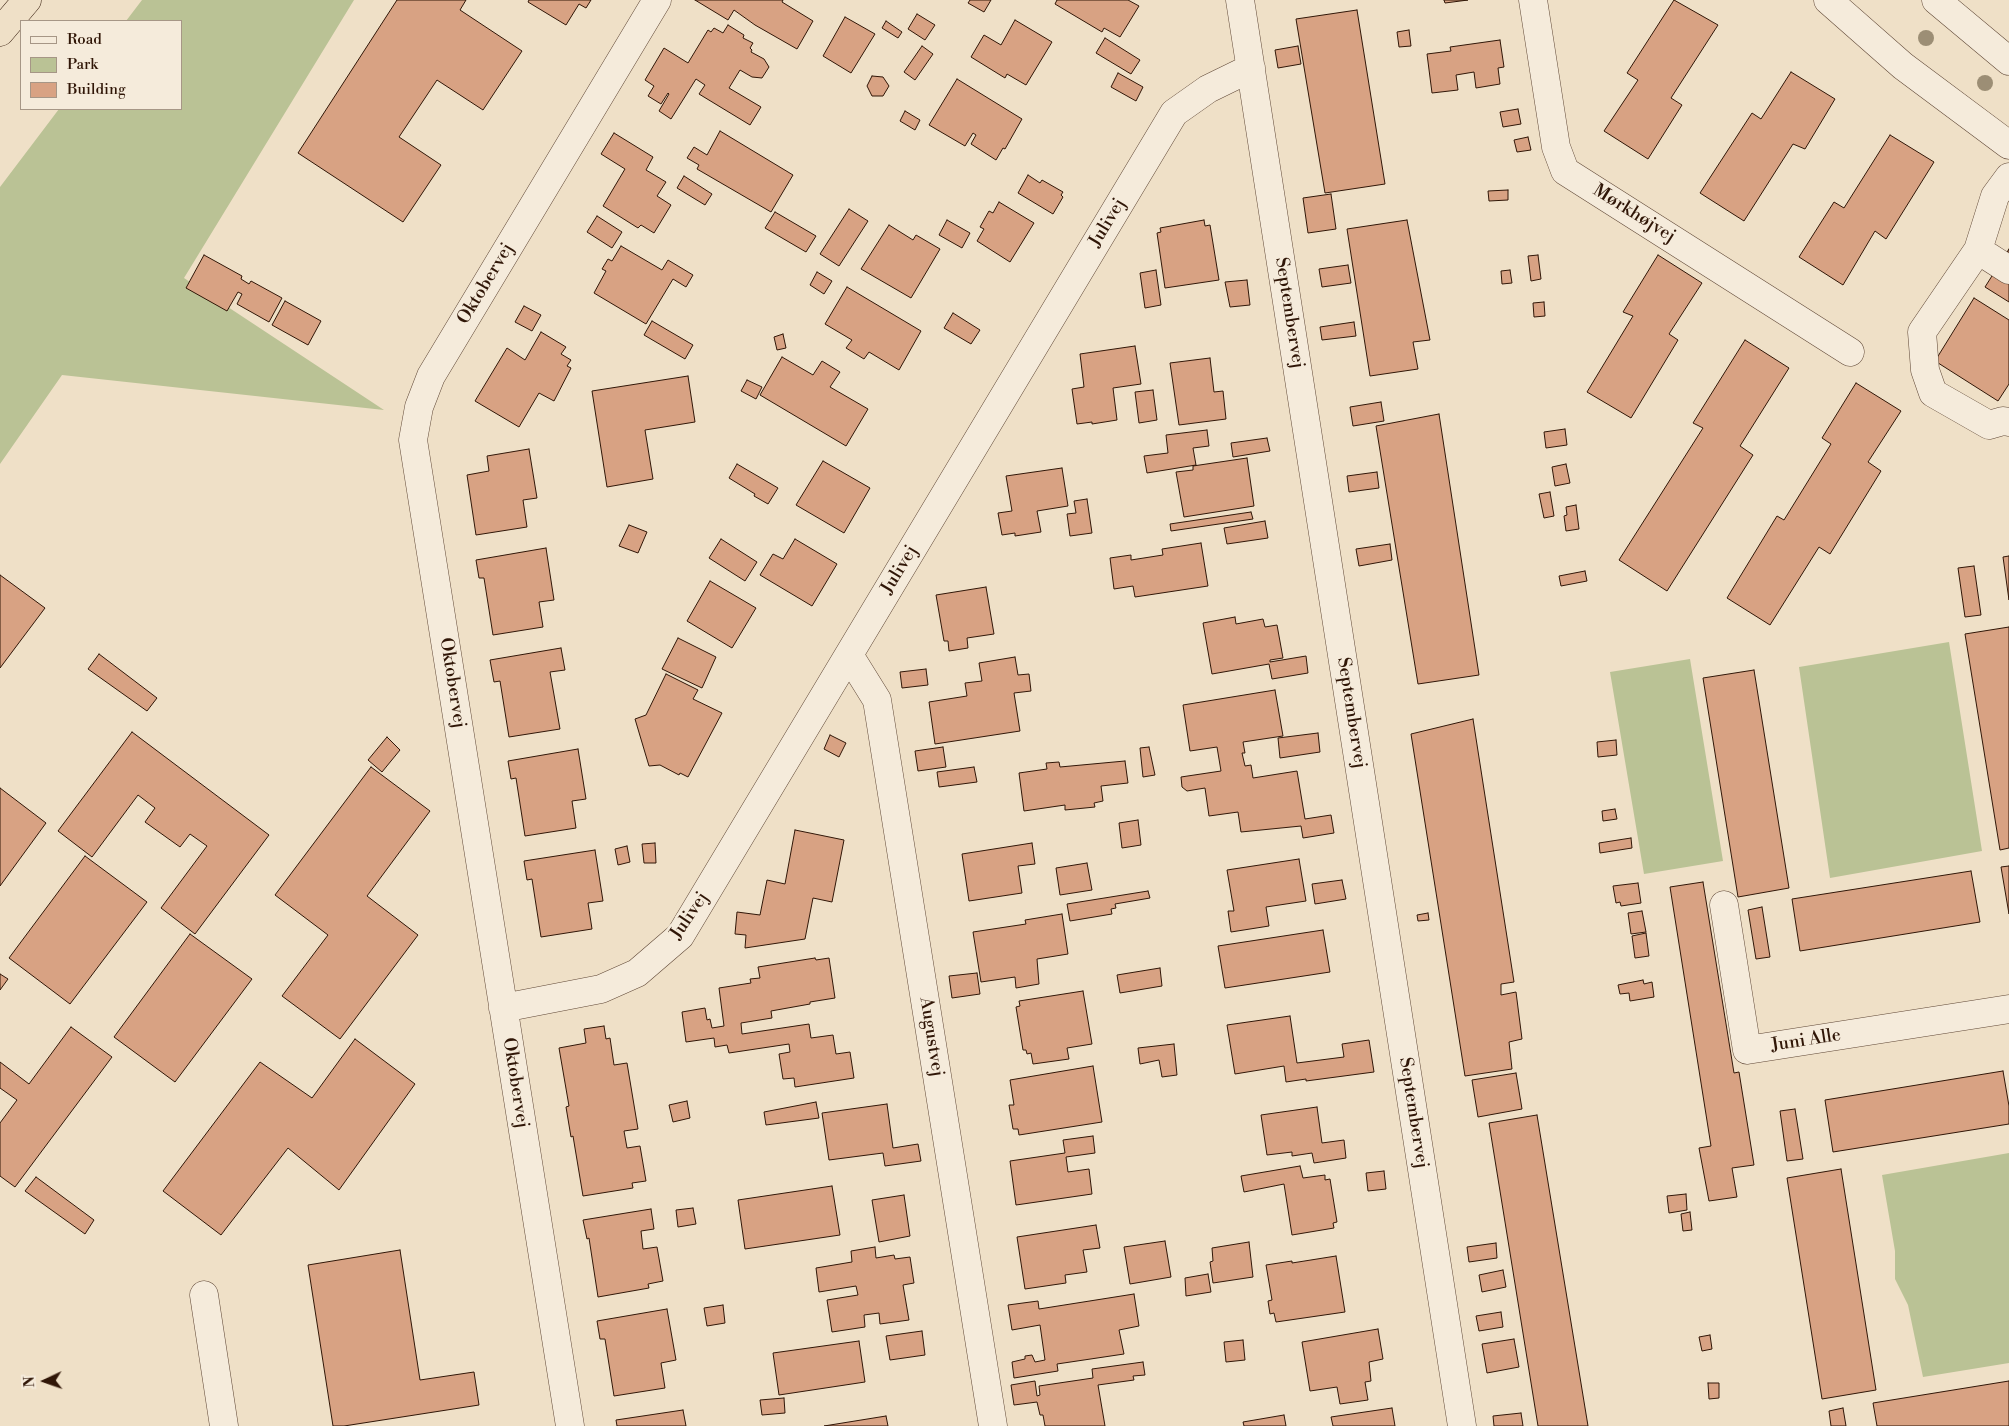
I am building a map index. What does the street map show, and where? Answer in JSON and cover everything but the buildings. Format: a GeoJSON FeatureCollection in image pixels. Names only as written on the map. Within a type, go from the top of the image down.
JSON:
{"type":"FeatureCollection","features":[{"type":"Feature","properties":{"kind":"highway"},"geometry":{"type":"LineString","coordinates":[[0,32],[27,0]]}},
{"type":"Feature","properties":{"kind":"street","name":"Oktobervej"},"geometry":{"type":"LineString","coordinates":[[570,1426],[413,440],[419,407],[430,376],[657,0]]}},
{"type":"Feature","properties":{"kind":"street","name":"Septembervej"},"geometry":{"type":"LineString","coordinates":[[1240,0],[1462,1426]]}},
{"type":"Feature","properties":{"kind":"street","name":"Mørkhøjvej"},"geometry":{"type":"LineString","coordinates":[[1533,0],[1556,147],[1565,171],[1850,352]]}},
{"type":"Feature","properties":{"kind":"street"},"geometry":{"type":"LineString","coordinates":[[1828,0],[1903,66],[2009,145]]}},
{"type":"Feature","properties":{"kind":"street"},"geometry":{"type":"LineString","coordinates":[[1936,0],[2009,61]]}},
{"type":"Feature","properties":{"kind":"street","name":"Julivej"},"geometry":{"type":"LineString","coordinates":[[503,1008],[601,989],[637,973],[680,936],[1174,113],[1208,89],[1251,68]]}},
{"type":"Feature","properties":{"kind":"street"},"geometry":{"type":"LineString","coordinates":[[2007,418],[1989,425],[1933,393],[1925,370],[1922,332],[1978,250],[1996,196],[2009,177]]}},
{"type":"Feature","properties":{"kind":"street"},"geometry":{"type":"LineString","coordinates":[[1978,250],[2009,270]]}},
{"type":"Feature","properties":{"kind":"street","name":"Augustvej"},"geometry":{"type":"LineString","coordinates":[[849,655],[877,700],[993,1426]]}},
{"type":"Feature","properties":{"kind":"street","name":"Juni Alle"},"geometry":{"type":"LineString","coordinates":[[1724,905],[1747,1050],[2009,1009]]}},
{"type":"Feature","properties":{"kind":"street"},"geometry":{"type":"LineString","coordinates":[[204,1295],[224,1426]]}},
{"type":"Feature","properties":{"kind":"green space"},"geometry":{"type":"Polygon","coordinates":[[[142,0],[354,0],[184,278],[384,410],[62,375],[0,464],[0,187],[58,110],[182,110],[182,20],[127,20],[142,0]]]}},
{"type":"Feature","properties":{"kind":"green space"},"geometry":{"type":"Polygon","coordinates":[[[1949,642],[1982,851],[1830,878],[1799,667],[1949,642]]]}},
{"type":"Feature","properties":{"kind":"green space"},"geometry":{"type":"Polygon","coordinates":[[[1690,659],[1723,861],[1644,874],[1610,672],[1690,659]]]}},
{"type":"Feature","properties":{"kind":"green space"},"geometry":{"type":"Polygon","coordinates":[[[2009,1153],[2009,1363],[1923,1377],[1908,1305],[1895,1279],[1895,1251],[1882,1175],[2009,1153]]]}}]}
